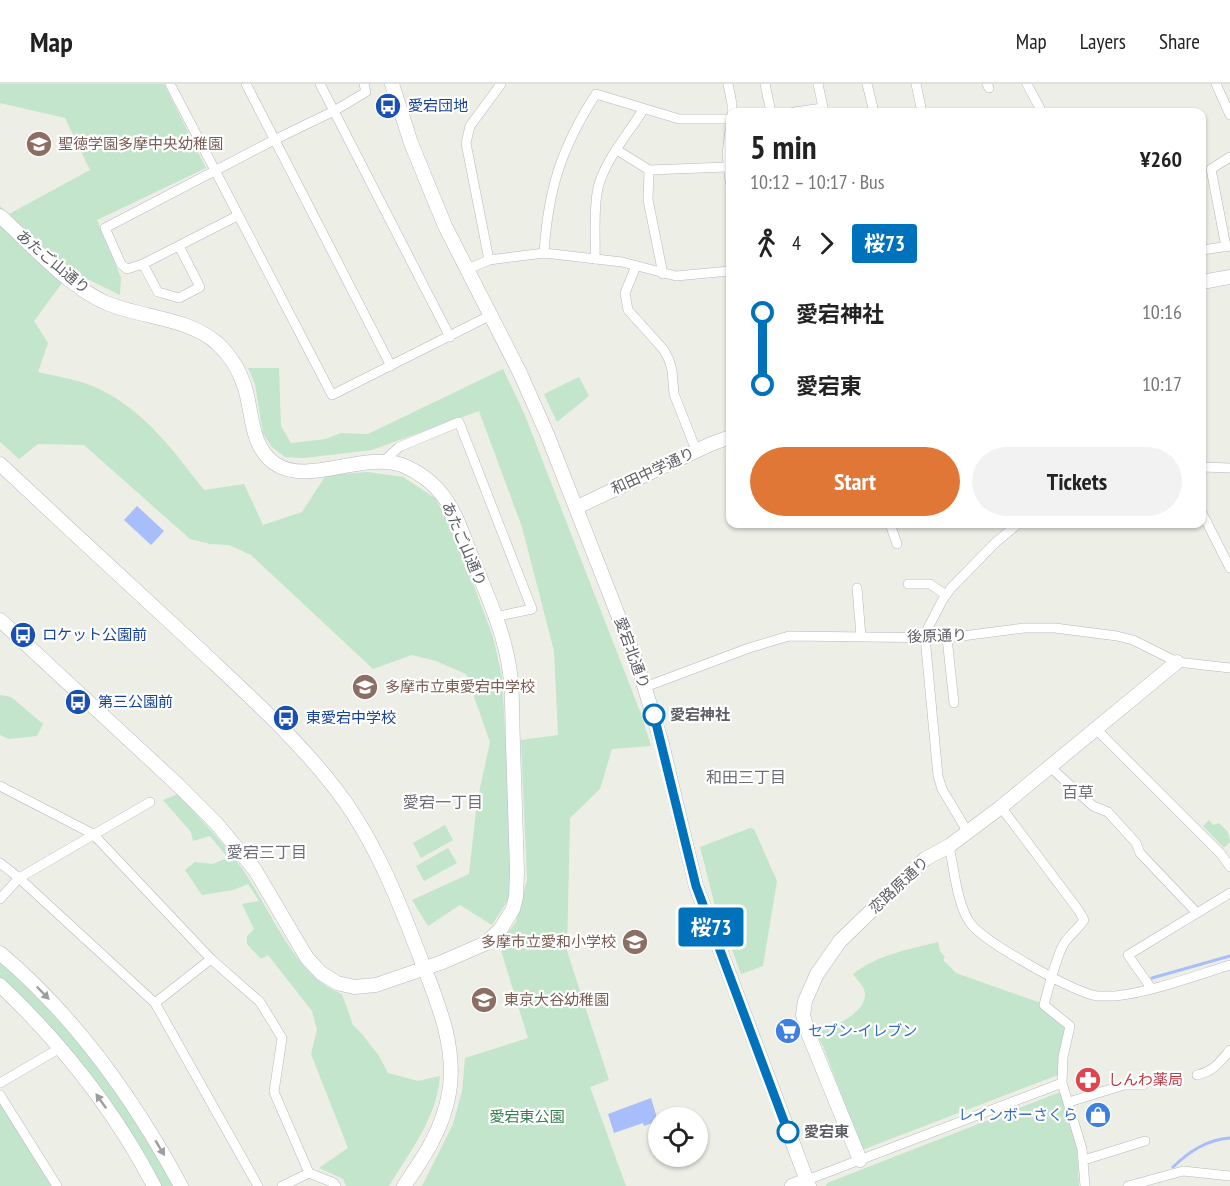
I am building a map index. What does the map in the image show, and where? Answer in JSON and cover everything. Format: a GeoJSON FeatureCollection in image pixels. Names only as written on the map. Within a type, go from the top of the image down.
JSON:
{"type":"FeatureCollection","features":[{"type":"Feature","properties":{"kind":"street"},"geometry":{"type":"LineString","coordinates":[[170,84],[332,395],[491,315]]}},
{"type":"Feature","properties":{"kind":"street"},"geometry":{"type":"LineString","coordinates":[[246,84],[391,366]]}},
{"type":"Feature","properties":{"kind":"street"},"geometry":{"type":"LineString","coordinates":[[320,84],[450,337]]}},
{"type":"Feature","properties":{"kind":"street"},"geometry":{"type":"LineString","coordinates":[[237,216],[143,264],[127,269],[121,264],[105,228],[334,111],[366,92],[364,84]]}},
{"type":"Feature","properties":{"kind":"street","name":"愛宕北通り"},"geometry":{"type":"LineString","coordinates":[[392,84],[411,142],[435,203],[535,405],[645,687],[662,744],[696,886],[808,1183]]}},
{"type":"Feature","properties":{"kind":"street"},"geometry":{"type":"LineString","coordinates":[[489,260],[466,143],[470,126],[501,84]]}},
{"type":"Feature","properties":{"kind":"street"},"geometry":{"type":"LineString","coordinates":[[728,84],[731,108]]}},
{"type":"Feature","properties":{"kind":"street"},"geometry":{"type":"LineString","coordinates":[[765,84],[770,108]]}},
{"type":"Feature","properties":{"kind":"street"},"geometry":{"type":"LineString","coordinates":[[818,84],[824,108]]}},
{"type":"Feature","properties":{"kind":"street"},"geometry":{"type":"LineString","coordinates":[[867,84],[873,108]]}},
{"type":"Feature","properties":{"kind":"street"},"geometry":{"type":"LineString","coordinates":[[916,84],[921,108]]}},
{"type":"Feature","properties":{"kind":"street"},"geometry":{"type":"LineString","coordinates":[[1027,84],[1040,108]]}},
{"type":"Feature","properties":{"kind":"street"},"geometry":{"type":"LineString","coordinates":[[1216,84],[1230,115]]}},
{"type":"Feature","properties":{"kind":"street"},"geometry":{"type":"LineString","coordinates":[[544,253],[549,202],[558,167],[585,111],[596,94],[679,119],[726,119]]}},
{"type":"Feature","properties":{"kind":"street"},"geometry":{"type":"LineString","coordinates":[[595,259],[596,201],[599,186],[617,150],[643,110]]}},
{"type":"Feature","properties":{"kind":"street"},"geometry":{"type":"LineString","coordinates":[[617,150],[649,170],[726,167]]}},
{"type":"Feature","properties":{"kind":"street"},"geometry":{"type":"LineString","coordinates":[[1206,249],[1228,246],[1211,169],[1230,158]]}},
{"type":"Feature","properties":{"kind":"street"},"geometry":{"type":"LineString","coordinates":[[649,170],[648,200],[663,274]]}},
{"type":"Feature","properties":{"kind":"street","name":"あたご山通り"},"geometry":{"type":"LineString","coordinates":[[0,216],[85,291],[119,308],[186,326],[203,333],[217,343],[236,366],[245,389],[256,439],[263,452],[275,463],[291,471],[363,462],[400,465],[419,473],[445,498],[456,519],[495,617],[507,655],[510,674],[517,871],[516,897],[506,922],[493,938],[469,952],[425,969],[376,985],[354,987],[337,983],[321,973],[307,958],[255,870],[216,823],[0,620]]}},
{"type":"Feature","properties":{"kind":"street"},"geometry":{"type":"LineString","coordinates":[[143,264],[158,292],[179,298],[200,287],[179,246]]}},
{"type":"Feature","properties":{"kind":"street"},"geometry":{"type":"LineString","coordinates":[[468,269],[489,260],[544,253],[636,266],[676,276],[726,271]]}},
{"type":"Feature","properties":{"kind":"street"},"geometry":{"type":"LineString","coordinates":[[636,266],[625,293],[628,310],[664,350],[669,360],[674,394],[696,450]]}},
{"type":"Feature","properties":{"kind":"street"},"geometry":{"type":"LineString","coordinates":[[1206,281],[1230,277]]}},
{"type":"Feature","properties":{"kind":"street"},"geometry":{"type":"LineString","coordinates":[[382,462],[399,447],[459,422],[532,609],[495,617]]}},
{"type":"Feature","properties":{"kind":"street","name":"和田中学通り"},"geometry":{"type":"LineString","coordinates":[[576,507],[696,450],[726,439]]}},
{"type":"Feature","properties":{"kind":"street"},"geometry":{"type":"LineString","coordinates":[[0,464],[244,692],[315,764],[346,802],[381,862],[425,969],[447,1038],[450,1058],[450,1091],[443,1118],[437,1133],[404,1186]]}},
{"type":"Feature","properties":{"kind":"street"},"geometry":{"type":"LineString","coordinates":[[1206,467],[1230,468]]}},
{"type":"Feature","properties":{"kind":"street"},"geometry":{"type":"LineString","coordinates":[[1206,521],[1230,568]]}},
{"type":"Feature","properties":{"kind":"street"},"geometry":{"type":"LineString","coordinates":[[891,528],[897,544]]}},
{"type":"Feature","properties":{"kind":"street"},"geometry":{"type":"LineString","coordinates":[[967,831],[942,789],[938,776],[926,637],[928,628],[946,595],[996,542],[1013,528]]}},
{"type":"Feature","properties":{"kind":"street"},"geometry":{"type":"LineString","coordinates":[[908,584],[930,584],[946,595]]}},
{"type":"Feature","properties":{"kind":"street"},"geometry":{"type":"LineString","coordinates":[[857,588],[861,636]]}},
{"type":"Feature","properties":{"kind":"street","name":"後原通り"},"geometry":{"type":"LineString","coordinates":[[645,687],[749,648],[789,636],[947,638],[1024,628],[1056,628],[1094,632],[1133,640],[1177,662],[1230,668]]}},
{"type":"Feature","properties":{"kind":"street"},"geometry":{"type":"LineString","coordinates":[[947,638],[954,703]]}},
{"type":"Feature","properties":{"kind":"street","name":"恋路原通り"},"geometry":{"type":"LineString","coordinates":[[860,1160],[808,1033],[803,1015],[805,1001],[817,974],[840,941],[925,859],[949,846],[1000,807],[1177,662]]}},
{"type":"Feature","properties":{"kind":"street"},"geometry":{"type":"LineString","coordinates":[[1096,729],[1221,854],[1230,867]]}},
{"type":"Feature","properties":{"kind":"street"},"geometry":{"type":"LineString","coordinates":[[1050,767],[1094,806],[1108,812],[1136,843],[1140,853],[1197,913]]}},
{"type":"Feature","properties":{"kind":"street"},"geometry":{"type":"LineString","coordinates":[[0,786],[93,834],[211,959],[260,1002],[282,1038],[274,1092],[309,1173],[334,1183],[336,1186]]}},
{"type":"Feature","properties":{"kind":"street"},"geometry":{"type":"LineString","coordinates":[[0,899],[19,878],[150,802]]}},
{"type":"Feature","properties":{"kind":"street"},"geometry":{"type":"LineString","coordinates":[[1000,807],[1084,920],[1065,942],[1044,1005],[1070,1026],[1063,1057],[1062,1083],[1084,1160],[1085,1186]]}},
{"type":"Feature","properties":{"kind":"street"},"geometry":{"type":"LineString","coordinates":[[949,846],[960,900],[970,923],[988,941],[1078,990],[1097,996],[1117,996],[1230,965]]}},
{"type":"Feature","properties":{"kind":"street"},"geometry":{"type":"LineString","coordinates":[[0,863],[155,1003],[258,1186]]}},
{"type":"Feature","properties":{"kind":"street"},"geometry":{"type":"LineString","coordinates":[[1151,988],[1128,956],[1230,893]]}},
{"type":"Feature","properties":{"kind":"street"},"geometry":{"type":"LineString","coordinates":[[0,953],[42,992],[112,1076],[139,1112],[181,1186]]}},
{"type":"Feature","properties":{"kind":"street"},"geometry":{"type":"LineString","coordinates":[[155,1003],[211,959]]}},
{"type":"Feature","properties":{"kind":"street"},"geometry":{"type":"LineString","coordinates":[[0,985],[60,1048],[120,1127],[154,1186]]}},
{"type":"Feature","properties":{"kind":"street"},"geometry":{"type":"LineString","coordinates":[[0,1083],[60,1048]]}},
{"type":"Feature","properties":{"kind":"street"},"geometry":{"type":"LineString","coordinates":[[1197,1075],[1208,1072],[1219,1065],[1230,1050]]}},
{"type":"Feature","properties":{"kind":"street"},"geometry":{"type":"LineString","coordinates":[[792,1186],[808,1183],[860,1160],[1062,1083]]}},
{"type":"Feature","properties":{"kind":"street"},"geometry":{"type":"LineString","coordinates":[[1069,1102],[1124,1085],[1143,1085]]}},
{"type":"Feature","properties":{"kind":"street"},"geometry":{"type":"LineString","coordinates":[[0,1095],[57,1186]]}},
{"type":"Feature","properties":{"kind":"street"},"geometry":{"type":"LineString","coordinates":[[1084,1160],[1145,1141]]}},
{"type":"Feature","properties":{"kind":"street"},"geometry":{"type":"LineString","coordinates":[[1128,1186],[1182,1171],[1230,1176]]}},
{"type":"Feature","properties":{"kind":"street"},"geometry":{"type":"LineString","coordinates":[[282,1186],[309,1173]]}},
{"type":"Feature","properties":{"kind":"street"},"geometry":{"type":"LineString","coordinates":[[1163,1175],[1165,1186]]}},
{"type":"Feature","properties":{"kind":"green space"},"geometry":{"type":"Polygon","coordinates":[[[0,84],[164,84],[206,168],[97,220],[121,278],[120,295],[71,271],[34,321],[48,343],[38,372],[86,384],[117,399],[158,434],[204,490],[244,484],[263,525],[302,512],[326,475],[368,472],[403,477],[435,498],[453,530],[493,637],[502,677],[513,875],[508,900],[492,925],[460,905],[428,926],[412,900],[469,874],[477,802],[490,742],[466,674],[436,661],[412,655],[373,669],[251,555],[229,545],[210,544],[190,539],[84,445],[38,444],[19,459],[0,442],[0,206],[9,214],[90,170],[65,118],[0,103],[0,84]]]}},
{"type":"Feature","properties":{"kind":"green space","name":"愛宕東公園"},"geometry":{"type":"Polygon","coordinates":[[[248,368],[279,368],[281,426],[291,443],[326,439],[341,433],[368,434],[503,369],[524,413],[641,714],[651,746],[612,749],[600,789],[570,818],[567,951],[609,1080],[590,1087],[626,1186],[422,1186],[453,1124],[462,1091],[465,1058],[528,1038],[499,944],[516,922],[527,880],[521,740],[558,735],[554,651],[522,527],[479,411],[372,450],[304,458],[285,457],[272,447],[263,434],[255,384],[248,368]]]}},
{"type":"Feature","properties":{"kind":"green space"},"geometry":{"type":"Polygon","coordinates":[[[579,377],[589,396],[557,422],[544,394],[579,377]]]}},
{"type":"Feature","properties":{"kind":"green space"},"geometry":{"type":"Polygon","coordinates":[[[0,695],[11,697],[43,724],[37,736],[9,739],[0,735],[0,695]]]}},
{"type":"Feature","properties":{"kind":"green space"},"geometry":{"type":"Polygon","coordinates":[[[178,794],[241,867],[284,939],[310,973],[325,985],[342,994],[353,1025],[379,1056],[388,1073],[418,1081],[440,1076],[434,1106],[428,1120],[389,1186],[346,1186],[343,1179],[319,1168],[348,1148],[311,1054],[317,1030],[312,1011],[268,955],[261,959],[247,944],[247,936],[254,929],[242,904],[259,901],[248,884],[233,890],[202,895],[185,870],[195,862],[212,864],[228,858],[210,836],[193,841],[191,832],[163,800],[178,794]]]}},
{"type":"Feature","properties":{"kind":"green space"},"geometry":{"type":"Polygon","coordinates":[[[1209,820],[1213,825],[1219,823],[1228,832],[1230,842],[1224,848],[1203,826],[1209,820]]]}},
{"type":"Feature","properties":{"kind":"green space"},"geometry":{"type":"Polygon","coordinates":[[[445,825],[453,840],[421,858],[413,843],[445,825]]]}},
{"type":"Feature","properties":{"kind":"green space"},"geometry":{"type":"Polygon","coordinates":[[[750,828],[754,829],[777,881],[763,966],[741,974],[714,902],[700,847],[750,828]]]}},
{"type":"Feature","properties":{"kind":"green space"},"geometry":{"type":"Polygon","coordinates":[[[448,848],[457,863],[424,881],[416,866],[448,848]]]}},
{"type":"Feature","properties":{"kind":"green space"},"geometry":{"type":"Polygon","coordinates":[[[938,942],[940,951],[945,957],[943,960],[956,973],[1041,1003],[1067,1029],[1058,1075],[862,1150],[823,1046],[815,1033],[849,1018],[862,1005],[865,997],[864,989],[853,974],[883,957],[938,942]]]}},
{"type":"Feature","properties":{"kind":"green space"},"geometry":{"type":"Polygon","coordinates":[[[0,961],[51,1012],[97,1066],[156,1154],[173,1186],[160,1186],[26,1002],[0,978],[0,961]]]}},
{"type":"Feature","properties":{"kind":"green space"},"geometry":{"type":"Polygon","coordinates":[[[1060,1092],[1077,1148],[1079,1186],[826,1186],[827,1183],[1060,1092]]]}},
{"type":"Feature","properties":{"kind":"green space"},"geometry":{"type":"Polygon","coordinates":[[[0,1102],[53,1186],[0,1186],[0,1102]]]}},
{"type":"Feature","properties":{"kind":"water"},"geometry":{"type":"Polygon","coordinates":[[[137,506],[164,531],[151,545],[124,520],[137,506]]]}},
{"type":"Feature","properties":{"kind":"water"},"geometry":{"type":"Polygon","coordinates":[[[651,1098],[654,1107],[648,1107],[648,1125],[644,1126],[643,1123],[614,1133],[608,1114],[651,1098]]]}},
{"type":"Feature","properties":{"kind":"waterway"},"geometry":{"type":"LineString","coordinates":[[1152,978],[1230,956]]}},
{"type":"Feature","properties":{"kind":"waterway"},"geometry":{"type":"LineString","coordinates":[[1173,1167],[1199,1147],[1213,1141],[1230,1138]]}},
{"type":"Feature","properties":{"kind":"bus line","name":"桜73"},"geometry":{"type":"LineString","coordinates":[[654,715],[696,886],[788,1132]]}},
{"type":"Feature","properties":{"kind":"place","name":"愛宕団地"},"geometry":{"type":"Point","coordinates":[388,106]}},
{"type":"Feature","properties":{"kind":"place","name":"聖徳学園多摩中央幼稚園"},"geometry":{"type":"Point","coordinates":[39,144]}},
{"type":"Feature","properties":{"kind":"place","name":"ロケット公園前"},"geometry":{"type":"Point","coordinates":[23,635]}},
{"type":"Feature","properties":{"kind":"place","name":"多摩市立東愛宕中学校"},"geometry":{"type":"Point","coordinates":[365,687]}},
{"type":"Feature","properties":{"kind":"place","name":"第三公園前"},"geometry":{"type":"Point","coordinates":[78,702]}},
{"type":"Feature","properties":{"kind":"place","name":"愛宕神社"},"geometry":{"type":"Point","coordinates":[654,715]}},
{"type":"Feature","properties":{"kind":"place","name":"東愛宕中学校"},"geometry":{"type":"Point","coordinates":[286,718]}},
{"type":"Feature","properties":{"kind":"place","name":"多摩市立愛和小学校"},"geometry":{"type":"Point","coordinates":[635,942]}},
{"type":"Feature","properties":{"kind":"place","name":"東京大谷幼稚園"},"geometry":{"type":"Point","coordinates":[484,1000]}},
{"type":"Feature","properties":{"kind":"place","name":"セブン-イレブン"},"geometry":{"type":"Point","coordinates":[788,1031]}},
{"type":"Feature","properties":{"kind":"place","name":"しんわ薬局"},"geometry":{"type":"Point","coordinates":[1088,1080]}},
{"type":"Feature","properties":{"kind":"place","name":"レインボーさくら"},"geometry":{"type":"Point","coordinates":[1098,1115]}},
{"type":"Feature","properties":{"kind":"place","name":"愛宕東"},"geometry":{"type":"Point","coordinates":[788,1132]}},
{"type":"Feature","properties":{"kind":"district","name":"和田三丁目"},"geometry":{"type":"Point","coordinates":[746,777]}},
{"type":"Feature","properties":{"kind":"district","name":"百草"},"geometry":{"type":"Point","coordinates":[1078,792]}},
{"type":"Feature","properties":{"kind":"district","name":"愛宕一丁目"},"geometry":{"type":"Point","coordinates":[443,802]}},
{"type":"Feature","properties":{"kind":"district","name":"愛宕三丁目"},"geometry":{"type":"Point","coordinates":[267,852]}}]}
